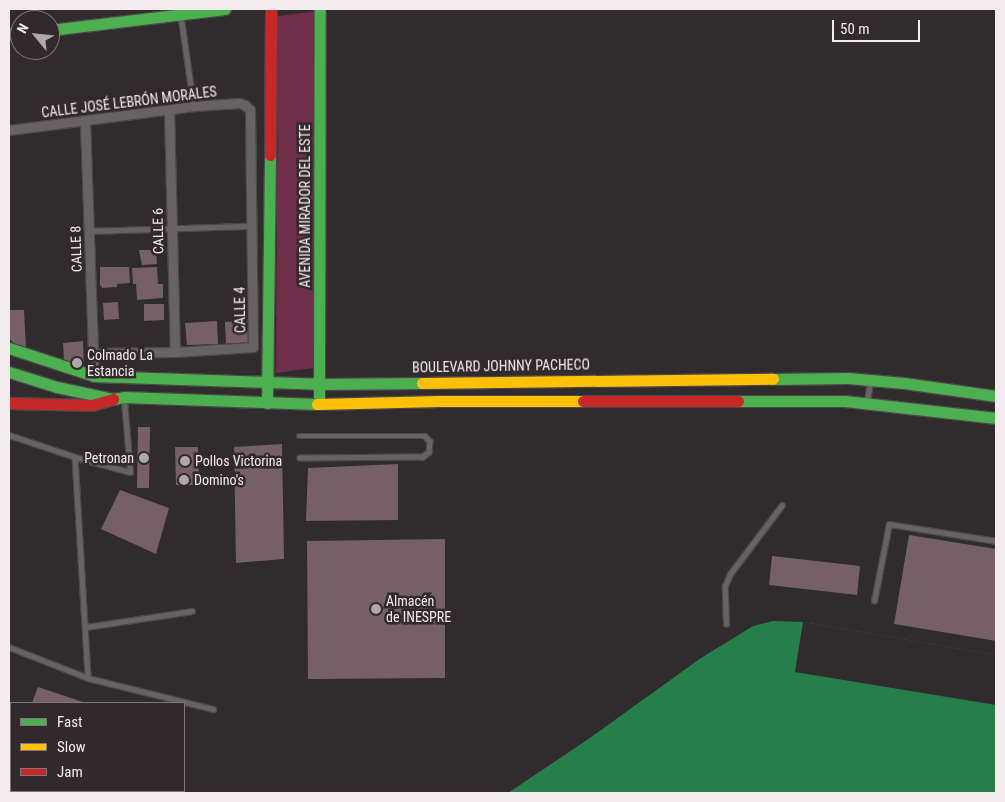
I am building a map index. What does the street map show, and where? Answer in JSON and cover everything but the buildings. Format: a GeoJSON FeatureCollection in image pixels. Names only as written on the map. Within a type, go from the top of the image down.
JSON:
{"type":"FeatureCollection","features":[{"type":"Feature","properties":{"kind":"main road"},"geometry":{"type":"LineString","coordinates":[[60,29],[225,9]]}},
{"type":"Feature","properties":{"kind":"main road"},"geometry":{"type":"LineString","coordinates":[[267,403],[271,9]]}},
{"type":"Feature","properties":{"kind":"main road","name":"AVENIDA MIRADOR DEL ESTE"},"geometry":{"type":"LineString","coordinates":[[319,404],[320,9]]}},
{"type":"Feature","properties":{"kind":"main road","name":"BOULEVARD JOHNNY PACHECO"},"geometry":{"type":"LineString","coordinates":[[9,348],[94,376],[319,384],[870,379],[996,396]]}},
{"type":"Feature","properties":{"kind":"main road"},"geometry":{"type":"LineString","coordinates":[[9,372],[57,386],[118,398],[319,404],[644,400],[866,403],[996,418]]}},
{"type":"Feature","properties":{"kind":"main road"},"geometry":{"type":"LineString","coordinates":[[9,403],[92,405],[118,398]]}},
{"type":"Feature","properties":{"kind":"street","name":"CALLE JOSÉ LEBRÓN MORALES"},"geometry":{"type":"LineString","coordinates":[[9,130],[85,122],[194,106],[239,103],[245,105],[250,110]]}},
{"type":"Feature","properties":{"kind":"street","name":"CALLE 6"},"geometry":{"type":"LineString","coordinates":[[170,110],[175,352]]}},
{"type":"Feature","properties":{"kind":"street","name":"CALLE 4"},"geometry":{"type":"LineString","coordinates":[[93,353],[175,352],[254,347],[250,110]]}},
{"type":"Feature","properties":{"kind":"street","name":"CALLE 8"},"geometry":{"type":"LineString","coordinates":[[85,122],[94,376]]}},
{"type":"Feature","properties":{"kind":"lane"},"geometry":{"type":"LineString","coordinates":[[180,14],[194,106]]}},
{"type":"Feature","properties":{"kind":"lane"},"geometry":{"type":"LineString","coordinates":[[90,231],[252,226]]}},
{"type":"Feature","properties":{"kind":"lane"},"geometry":{"type":"LineString","coordinates":[[866,403],[870,379]]}},
{"type":"Feature","properties":{"kind":"lane"},"geometry":{"type":"LineString","coordinates":[[9,435],[75,457],[130,472],[118,398]]}},
{"type":"Feature","properties":{"kind":"lane"},"geometry":{"type":"LineString","coordinates":[[299,436],[425,436],[430,441],[429,452],[423,456],[300,458]]}},
{"type":"Feature","properties":{"kind":"lane"},"geometry":{"type":"LineString","coordinates":[[75,457],[88,678]]}},
{"type":"Feature","properties":{"kind":"lane"},"geometry":{"type":"LineString","coordinates":[[726,624],[725,586],[730,574],[782,505]]}},
{"type":"Feature","properties":{"kind":"lane"},"geometry":{"type":"LineString","coordinates":[[874,600],[889,524],[996,541]]}},
{"type":"Feature","properties":{"kind":"lane"},"geometry":{"type":"LineString","coordinates":[[86,627],[192,611]]}},
{"type":"Feature","properties":{"kind":"lane"},"geometry":{"type":"LineString","coordinates":[[9,647],[88,678],[184,702]]}},
{"type":"Feature","properties":{"kind":"lane"},"geometry":{"type":"LineString","coordinates":[[185,702],[212,709]]}},
{"type":"Feature","properties":{"kind":"shaded area"},"geometry":{"type":"Polygon","coordinates":[[[318,11],[313,368],[276,373],[278,16],[318,11]]]}},
{"type":"Feature","properties":{"kind":"shaded area"},"geometry":{"type":"Polygon","coordinates":[[[773,621],[803,622],[996,655],[996,793],[508,793],[587,740],[701,658],[753,626],[773,621]]]}},
{"type":"Feature","properties":{"kind":"pier"},"geometry":{"type":"Polygon","coordinates":[[[803,622],[996,655],[996,705],[795,672],[803,622]]]}},
{"type":"Feature","properties":{"kind":"traffic: fast"},"geometry":{"type":"LineString","coordinates":[[60,29],[225,9]]}},
{"type":"Feature","properties":{"kind":"traffic: fast"},"geometry":{"type":"LineString","coordinates":[[319,404],[320,9]]}},
{"type":"Feature","properties":{"kind":"traffic: fast"},"geometry":{"type":"LineString","coordinates":[[267,403],[270,155]]}},
{"type":"Feature","properties":{"kind":"traffic: fast"},"geometry":{"type":"LineString","coordinates":[[9,348],[94,376],[319,384],[422,383]]}},
{"type":"Feature","properties":{"kind":"traffic: fast"},"geometry":{"type":"LineString","coordinates":[[9,372],[57,387],[113,399],[124,397],[317,404]]}},
{"type":"Feature","properties":{"kind":"traffic: fast"},"geometry":{"type":"LineString","coordinates":[[773,379],[848,378],[904,383],[996,396]]}},
{"type":"Feature","properties":{"kind":"traffic: fast"},"geometry":{"type":"LineString","coordinates":[[738,401],[845,401],[996,418]]}},
{"type":"Feature","properties":{"kind":"traffic: slow"},"geometry":{"type":"LineString","coordinates":[[422,383],[773,379]]}},
{"type":"Feature","properties":{"kind":"traffic: slow"},"geometry":{"type":"LineString","coordinates":[[317,404],[439,401],[583,401]]}},
{"type":"Feature","properties":{"kind":"traffic: jam"},"geometry":{"type":"LineString","coordinates":[[270,155],[271,9]]}},
{"type":"Feature","properties":{"kind":"traffic: jam"},"geometry":{"type":"LineString","coordinates":[[9,403],[92,405],[113,399]]}},
{"type":"Feature","properties":{"kind":"traffic: jam"},"geometry":{"type":"LineString","coordinates":[[583,401],[738,401]]}},
{"type":"Feature","properties":{"kind":"place","name":"Colmado La Estancia"},"geometry":{"type":"Point","coordinates":[77,363]}},
{"type":"Feature","properties":{"kind":"place","name":"Petronan"},"geometry":{"type":"Point","coordinates":[144,458]}},
{"type":"Feature","properties":{"kind":"place","name":"Pollos Victorina"},"geometry":{"type":"Point","coordinates":[185,461]}},
{"type":"Feature","properties":{"kind":"place","name":"Domino's"},"geometry":{"type":"Point","coordinates":[184,480]}},
{"type":"Feature","properties":{"kind":"place","name":"Almacén de INESPRE"},"geometry":{"type":"Point","coordinates":[376,609]}}]}
